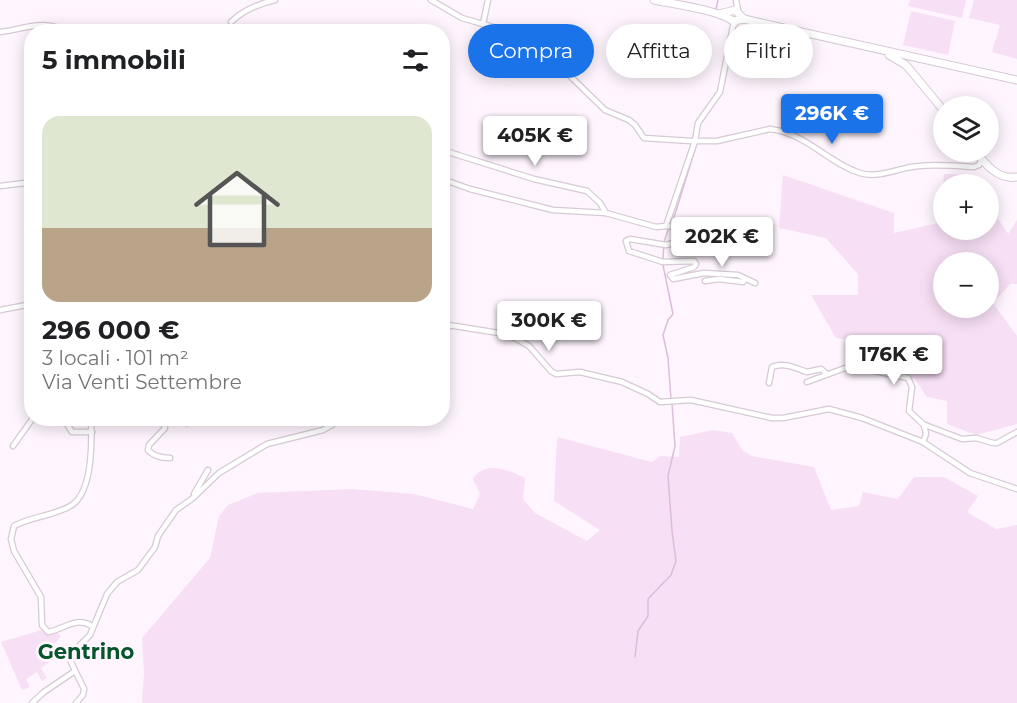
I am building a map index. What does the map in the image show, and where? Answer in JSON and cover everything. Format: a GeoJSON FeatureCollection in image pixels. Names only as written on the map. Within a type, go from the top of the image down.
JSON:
{"type":"FeatureCollection","features":[{"type":"Feature","properties":{"kind":"street"},"geometry":{"type":"LineString","coordinates":[[231,22],[256,5],[275,0]]}},
{"type":"Feature","properties":{"kind":"street"},"geometry":{"type":"LineString","coordinates":[[431,0],[450,12],[483,24],[488,0]]}},
{"type":"Feature","properties":{"kind":"street"},"geometry":{"type":"LineString","coordinates":[[654,0],[736,16],[876,49],[903,58],[915,57],[1017,80]]}},
{"type":"Feature","properties":{"kind":"street"},"geometry":{"type":"LineString","coordinates":[[666,226],[695,141],[699,121],[720,92],[733,30],[729,24],[736,16],[736,0]]}},
{"type":"Feature","properties":{"kind":"street"},"geometry":{"type":"LineString","coordinates":[[0,32],[24,27]]}},
{"type":"Feature","properties":{"kind":"street"},"geometry":{"type":"LineString","coordinates":[[903,58],[933,97]]}},
{"type":"Feature","properties":{"kind":"street"},"geometry":{"type":"LineString","coordinates":[[571,78],[605,110],[635,124],[644,138],[724,140],[776,129],[813,145],[842,165],[862,174],[874,176],[920,166],[974,167],[980,162]]}},
{"type":"Feature","properties":{"kind":"street"},"geometry":{"type":"LineString","coordinates":[[450,153],[534,179],[587,191],[600,203],[606,213]]}},
{"type":"Feature","properties":{"kind":"street"},"geometry":{"type":"LineString","coordinates":[[985,162],[992,170],[1004,176],[1017,177]]}},
{"type":"Feature","properties":{"kind":"street"},"geometry":{"type":"LineString","coordinates":[[450,182],[553,210],[606,213],[656,226],[709,231],[709,238],[706,240],[688,239],[664,245],[630,239],[626,241],[629,251],[660,262],[694,261],[696,264],[694,267],[670,275],[673,279],[704,273],[738,275],[755,282]]}},
{"type":"Feature","properties":{"kind":"street"},"geometry":{"type":"LineString","coordinates":[[0,186],[24,183]]}},
{"type":"Feature","properties":{"kind":"street"},"geometry":{"type":"LineString","coordinates":[[705,281],[719,279],[743,282],[745,279]]}},
{"type":"Feature","properties":{"kind":"street"},"geometry":{"type":"LineString","coordinates":[[0,310],[24,306]]}},
{"type":"Feature","properties":{"kind":"street"},"geometry":{"type":"LineString","coordinates":[[450,327],[499,333],[515,338],[529,346],[556,374],[580,372],[622,382],[660,402],[691,400],[772,418],[830,409],[862,417],[923,442],[970,473],[1017,489]]}},
{"type":"Feature","properties":{"kind":"street"},"geometry":{"type":"LineString","coordinates":[[770,383],[772,368],[777,365],[799,367],[807,372],[821,369],[827,374]]}},
{"type":"Feature","properties":{"kind":"street"},"geometry":{"type":"LineString","coordinates":[[807,382],[845,368],[859,368],[908,378],[912,387],[909,411],[924,424],[962,439],[976,438],[997,444],[1017,432]]}},
{"type":"Feature","properties":{"kind":"street"},"geometry":{"type":"LineString","coordinates":[[923,442],[926,434],[924,424]]}},
{"type":"Feature","properties":{"kind":"street"},"geometry":{"type":"LineString","coordinates":[[13,446],[27,426]]}},
{"type":"Feature","properties":{"kind":"street"},"geometry":{"type":"LineString","coordinates":[[68,426],[72,432],[92,432]]}},
{"type":"Feature","properties":{"kind":"street"},"geometry":{"type":"LineString","coordinates":[[92,426],[90,465],[78,498],[72,505],[23,520],[14,526],[10,539],[14,551],[41,597],[42,625],[48,632],[56,631],[76,621],[92,626]]}},
{"type":"Feature","properties":{"kind":"street"},"geometry":{"type":"LineString","coordinates":[[165,426],[149,445],[148,450],[164,458],[170,458]]}},
{"type":"Feature","properties":{"kind":"street"},"geometry":{"type":"LineString","coordinates":[[76,703],[83,695],[84,689],[71,656],[90,635],[107,594],[124,577],[138,570],[155,547],[158,536],[173,514],[219,473],[267,444],[323,430],[330,426]]}},
{"type":"Feature","properties":{"kind":"street"},"geometry":{"type":"LineString","coordinates":[[189,500],[208,470]]}},
{"type":"Feature","properties":{"kind":"street"},"geometry":{"type":"LineString","coordinates":[[32,703],[75,671]]}},
{"type":"Feature","properties":{"kind":"shaded area"},"geometry":{"type":"Polygon","coordinates":[[[910,0],[966,0],[962,18],[908,6],[910,0]]]}},
{"type":"Feature","properties":{"kind":"shaded area"},"geometry":{"type":"Polygon","coordinates":[[[974,0],[1017,0],[1017,59],[992,52],[1000,25],[969,18],[974,0]]]}},
{"type":"Feature","properties":{"kind":"shaded area"},"geometry":{"type":"Polygon","coordinates":[[[911,11],[955,21],[948,55],[903,45],[911,11]]]}},
{"type":"Feature","properties":{"kind":"shaded area"},"geometry":{"type":"Polygon","coordinates":[[[783,175],[894,213],[894,233],[933,224],[933,240],[999,240],[999,220],[1008,234],[1017,220],[1017,284],[1010,284],[999,296],[999,252],[933,252],[933,318],[999,318],[999,311],[1017,336],[1017,424],[976,435],[947,424],[947,401],[927,397],[915,379],[867,363],[866,343],[836,338],[811,295],[858,295],[858,274],[826,238],[779,228],[783,175]]]}},
{"type":"Feature","properties":{"kind":"shaded area"},"geometry":{"type":"Polygon","coordinates":[[[713,430],[732,433],[743,451],[752,456],[814,467],[831,510],[859,506],[863,492],[898,499],[914,477],[944,477],[978,496],[967,512],[996,529],[1017,525],[1017,703],[142,703],[144,673],[142,638],[210,558],[219,516],[228,505],[258,493],[352,489],[414,494],[473,509],[480,494],[473,479],[484,470],[497,468],[525,478],[523,499],[535,513],[587,541],[600,530],[554,501],[557,437],[652,462],[660,456],[679,457],[680,437],[713,430]]]}},
{"type":"Feature","properties":{"kind":"shaded area"},"geometry":{"type":"Polygon","coordinates":[[[45,629],[56,631],[61,637],[53,645],[56,657],[41,668],[47,678],[42,681],[37,672],[26,679],[30,687],[22,690],[1,642],[45,629]]]}},
{"type":"Feature","properties":{"kind":"waterway"},"geometry":{"type":"LineString","coordinates":[[716,9],[718,0]]}},
{"type":"Feature","properties":{"kind":"waterway"},"geometry":{"type":"LineString","coordinates":[[672,224],[696,146]]}},
{"type":"Feature","properties":{"kind":"waterway"},"geometry":{"type":"LineString","coordinates":[[663,259],[664,242],[668,230]]}},
{"type":"Feature","properties":{"kind":"waterway"},"geometry":{"type":"LineString","coordinates":[[663,265],[673,314],[668,320],[663,335],[668,358],[671,399]]}},
{"type":"Feature","properties":{"kind":"waterway"},"geometry":{"type":"LineString","coordinates":[[635,657],[638,631],[648,616],[648,599],[671,575],[676,561],[668,476],[675,446],[672,403]]}},
{"type":"Feature","properties":{"kind":"district","name":"Gentrino"},"geometry":{"type":"Point","coordinates":[86,651]}}]}
